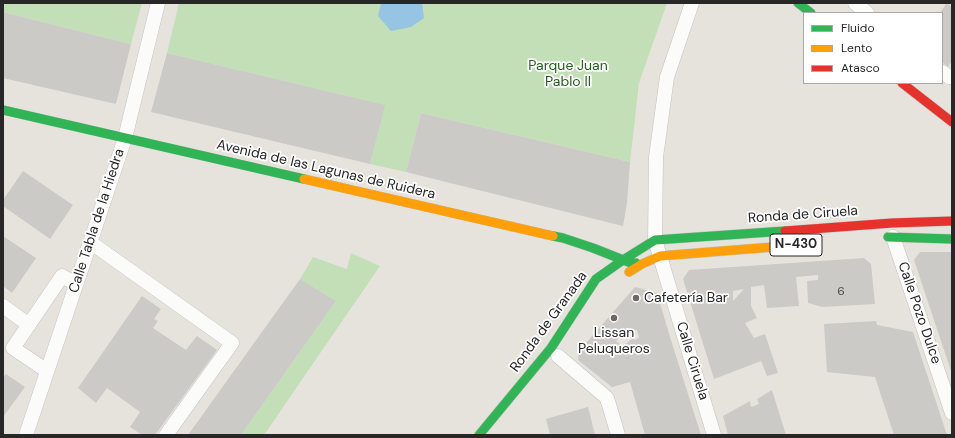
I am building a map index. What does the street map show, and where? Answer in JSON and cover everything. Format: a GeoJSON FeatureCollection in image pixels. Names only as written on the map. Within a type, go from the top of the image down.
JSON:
{"type":"FeatureCollection","features":[{"type":"Feature","properties":{"kind":"main road"},"geometry":{"type":"LineString","coordinates":[[798,3],[810,12]]}},
{"type":"Feature","properties":{"kind":"main road"},"geometry":{"type":"LineString","coordinates":[[903,84],[952,122]]}},
{"type":"Feature","properties":{"kind":"main road","name":"Avenida de las Lagunas de Ruidera"},"geometry":{"type":"LineString","coordinates":[[3,110],[563,238],[630,263],[642,264]]}},
{"type":"Feature","properties":{"kind":"main road","name":"Ronda de Ciruela"},"geometry":{"type":"LineString","coordinates":[[655,240],[892,223],[952,221]]}},
{"type":"Feature","properties":{"kind":"main road"},"geometry":{"type":"LineString","coordinates":[[877,238],[893,237],[952,239]]}},
{"type":"Feature","properties":{"kind":"main road","name":"Ronda de Granada"},"geometry":{"type":"LineString","coordinates":[[479,435],[551,348],[596,280],[623,260],[655,240]]}},
{"type":"Feature","properties":{"kind":"main road","name":"Ronda de Ciruela"},"geometry":{"type":"LineString","coordinates":[[642,264],[660,256],[784,246]]}},
{"type":"Feature","properties":{"kind":"main road","name":"N-430"},"geometry":{"type":"LineString","coordinates":[[624,276],[642,264]]}},
{"type":"Feature","properties":{"kind":"street","name":"Calle Tabla de la Hiedra"},"geometry":{"type":"LineString","coordinates":[[26,435],[125,138],[158,3]]}},
{"type":"Feature","properties":{"kind":"street","name":"Calle Ciruela"},"geometry":{"type":"LineString","coordinates":[[692,3],[667,77],[656,157],[655,240],[714,435]]}},
{"type":"Feature","properties":{"kind":"street"},"geometry":{"type":"LineString","coordinates":[[855,3],[866,12]]}},
{"type":"Feature","properties":{"kind":"street"},"geometry":{"type":"LineString","coordinates":[[943,73],[948,77],[952,77]]}},
{"type":"Feature","properties":{"kind":"street","name":"Calle Pozo Dulce"},"geometry":{"type":"LineString","coordinates":[[893,237],[952,413]]}},
{"type":"Feature","properties":{"kind":"street"},"geometry":{"type":"LineString","coordinates":[[90,242],[232,343],[166,435]]}},
{"type":"Feature","properties":{"kind":"street"},"geometry":{"type":"LineString","coordinates":[[47,371],[13,348],[62,276],[76,284]]}},
{"type":"Feature","properties":{"kind":"street"},"geometry":{"type":"LineString","coordinates":[[5,312],[29,325]]}},
{"type":"Feature","properties":{"kind":"street"},"geometry":{"type":"LineString","coordinates":[[558,356],[607,398],[618,435]]}},
{"type":"Feature","properties":{"kind":"green space"},"geometry":{"type":"Polygon","coordinates":[[[3,3],[142,3],[131,44],[3,12],[3,3]]]}},
{"type":"Feature","properties":{"kind":"green space","name":"Parque Juan Pablo II"},"geometry":{"type":"Polygon","coordinates":[[[179,3],[667,3],[639,83],[630,162],[421,113],[406,172],[370,164],[384,105],[167,53],[179,3]]]}},
{"type":"Feature","properties":{"kind":"green space"},"geometry":{"type":"Polygon","coordinates":[[[351,253],[380,266],[264,435],[241,435],[336,301],[300,279],[313,257],[347,269],[351,253]]]}},
{"type":"Feature","properties":{"kind":"water"},"geometry":{"type":"Polygon","coordinates":[[[381,3],[422,3],[424,18],[411,27],[391,31],[378,16],[381,3]]]}},
{"type":"Feature","properties":{"kind":"building"},"geometry":{"type":"Polygon","coordinates":[[[946,4],[950,5],[952,9],[952,65],[950,63],[948,67],[943,63],[943,12],[941,12],[946,4]]]}},
{"type":"Feature","properties":{"kind":"building"},"geometry":{"type":"Polygon","coordinates":[[[3,12],[131,44],[116,104],[3,78],[3,12]]]}},
{"type":"Feature","properties":{"kind":"building"},"geometry":{"type":"Polygon","coordinates":[[[167,53],[385,105],[370,164],[151,112],[167,53]]]}},
{"type":"Feature","properties":{"kind":"building"},"geometry":{"type":"Polygon","coordinates":[[[421,113],[630,162],[627,203],[623,226],[406,172],[421,113]]]}},
{"type":"Feature","properties":{"kind":"building"},"geometry":{"type":"Polygon","coordinates":[[[23,171],[73,205],[50,239],[3,206],[3,200],[23,171]]]}},
{"type":"Feature","properties":{"kind":"building"},"geometry":{"type":"Polygon","coordinates":[[[3,236],[36,258],[12,293],[3,286],[3,236]]]}},
{"type":"Feature","properties":{"kind":"building"},"geometry":{"type":"Polygon","coordinates":[[[920,252],[952,252],[952,374],[914,260],[920,252]]]}},
{"type":"Feature","properties":{"kind":"building"},"geometry":{"type":"Polygon","coordinates":[[[864,258],[871,264],[875,304],[822,307],[808,303],[807,281],[818,280],[818,275],[796,277],[799,306],[767,308],[764,285],[751,287],[751,306],[757,318],[745,323],[754,338],[765,334],[778,373],[767,376],[761,361],[714,379],[683,279],[689,270],[864,258]],[[744,289],[733,291],[733,301],[744,289]]]}},
{"type":"Feature","properties":{"kind":"building"},"geometry":{"type":"Polygon","coordinates":[[[300,279],[336,301],[241,435],[188,435],[300,279]]]}},
{"type":"Feature","properties":{"kind":"building"},"geometry":{"type":"Polygon","coordinates":[[[635,287],[657,293],[701,435],[645,435],[630,382],[612,387],[578,360],[579,351],[635,287]],[[627,328],[616,341],[623,346],[633,338],[635,340],[639,337],[637,330],[627,328]]]}},
{"type":"Feature","properties":{"kind":"building"},"geometry":{"type":"Polygon","coordinates":[[[142,296],[161,309],[154,319],[158,321],[153,328],[186,350],[197,336],[217,350],[155,435],[142,435],[130,427],[140,412],[107,388],[96,403],[78,388],[142,296]]]}},
{"type":"Feature","properties":{"kind":"building"},"geometry":{"type":"Polygon","coordinates":[[[876,321],[877,325],[913,332],[947,435],[894,435],[875,377],[827,372],[824,324],[876,321]]]}},
{"type":"Feature","properties":{"kind":"building"},"geometry":{"type":"Polygon","coordinates":[[[6,374],[25,387],[3,417],[3,377],[6,374]]]}},
{"type":"Feature","properties":{"kind":"building"},"geometry":{"type":"Polygon","coordinates":[[[772,390],[786,435],[728,435],[723,416],[750,401],[751,407],[759,404],[757,399],[772,390]]]}},
{"type":"Feature","properties":{"kind":"building"},"geometry":{"type":"Polygon","coordinates":[[[588,407],[595,435],[550,435],[546,419],[588,407]]]}},
{"type":"Feature","properties":{"kind":"traffic: fast"},"geometry":{"type":"LineString","coordinates":[[798,3],[810,12]]}},
{"type":"Feature","properties":{"kind":"traffic: fast"},"geometry":{"type":"LineString","coordinates":[[3,110],[304,179]]}},
{"type":"Feature","properties":{"kind":"traffic: fast"},"geometry":{"type":"LineString","coordinates":[[479,435],[551,348],[596,279],[623,260],[655,240],[785,231]]}},
{"type":"Feature","properties":{"kind":"traffic: fast"},"geometry":{"type":"LineString","coordinates":[[553,236],[593,248],[631,263],[636,263]]}},
{"type":"Feature","properties":{"kind":"traffic: fast"},"geometry":{"type":"LineString","coordinates":[[888,237],[952,239]]}},
{"type":"Feature","properties":{"kind":"traffic: slow"},"geometry":{"type":"LineString","coordinates":[[304,179],[553,236]]}},
{"type":"Feature","properties":{"kind":"traffic: slow"},"geometry":{"type":"LineString","coordinates":[[629,272],[660,256],[773,247]]}},
{"type":"Feature","properties":{"kind":"traffic: jam"},"geometry":{"type":"LineString","coordinates":[[903,84],[952,122]]}},
{"type":"Feature","properties":{"kind":"traffic: jam"},"geometry":{"type":"LineString","coordinates":[[785,231],[892,223],[952,221]]}},
{"type":"Feature","properties":{"kind":"place","name":"Cafetería Bar"},"geometry":{"type":"Point","coordinates":[636,298]}},
{"type":"Feature","properties":{"kind":"place","name":"Lissan Peluqueros"},"geometry":{"type":"Point","coordinates":[614,318]}}]}
